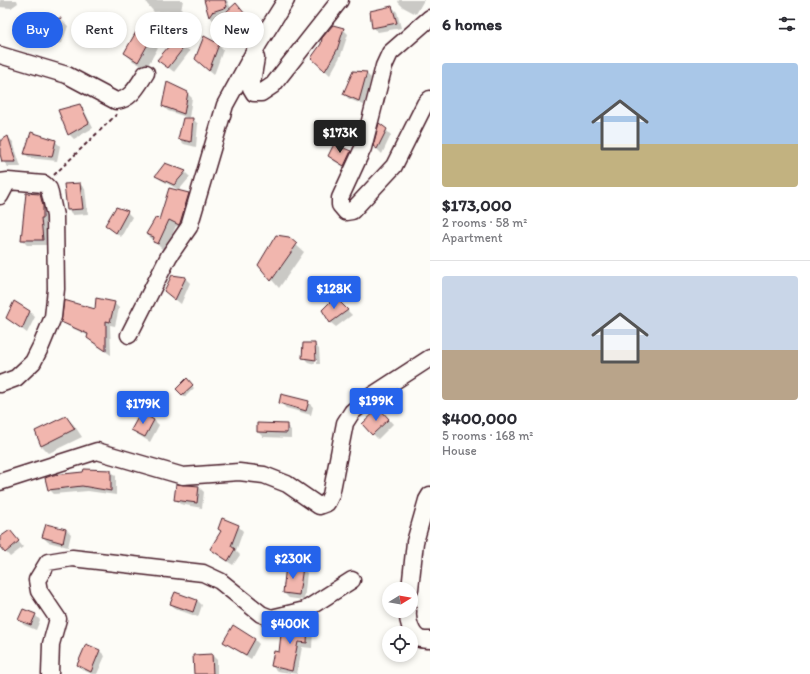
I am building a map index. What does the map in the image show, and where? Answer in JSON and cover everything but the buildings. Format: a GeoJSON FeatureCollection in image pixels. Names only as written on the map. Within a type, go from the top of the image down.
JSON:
{"type":"FeatureCollection","features":[{"type":"Feature","properties":{"kind":"street"},"geometry":{"type":"LineString","coordinates":[[264,35],[286,0]]}},
{"type":"Feature","properties":{"kind":"street"},"geometry":{"type":"LineString","coordinates":[[258,48],[251,88],[254,93],[261,94],[273,85],[340,0]]}},
{"type":"Feature","properties":{"kind":"street"},"geometry":{"type":"LineString","coordinates":[[430,18],[390,53],[384,66],[363,148],[340,198],[340,205],[346,212],[352,211],[394,166],[425,104],[430,99]]}},
{"type":"Feature","properties":{"kind":"street"},"geometry":{"type":"LineString","coordinates":[[129,335],[169,256],[189,227],[226,105],[256,48]]}},
{"type":"Feature","properties":{"kind":"street"},"geometry":{"type":"LineString","coordinates":[[0,55],[67,75],[116,101],[122,101],[130,96],[146,73]]}},
{"type":"Feature","properties":{"kind":"street"},"geometry":{"type":"LineString","coordinates":[[0,196],[4,182],[44,184],[49,189],[55,216],[56,289],[53,317],[33,362],[16,378],[0,384]]}},
{"type":"Feature","properties":{"kind":"street"},"geometry":{"type":"LineString","coordinates":[[0,482],[97,451],[183,476],[239,472],[264,475],[288,484],[319,506],[327,503],[331,495],[345,423],[352,412],[373,394],[430,358]]}},
{"type":"Feature","properties":{"kind":"street"},"geometry":{"type":"LineString","coordinates":[[411,582],[415,542],[427,500],[430,495]]}},
{"type":"Feature","properties":{"kind":"street"},"geometry":{"type":"LineString","coordinates":[[50,674],[51,644],[58,619],[39,591],[37,580],[48,562],[72,558],[203,573],[220,581],[261,614],[271,618],[305,610],[352,580]]}},
{"type":"Feature","properties":{"kind":"street"},"geometry":{"type":"LineString","coordinates":[[408,618],[412,630],[420,639],[430,640]]}},
{"type":"Feature","properties":{"kind":"path"},"geometry":{"type":"LineString","coordinates":[[44,184],[118,114],[122,101]]}}]}
